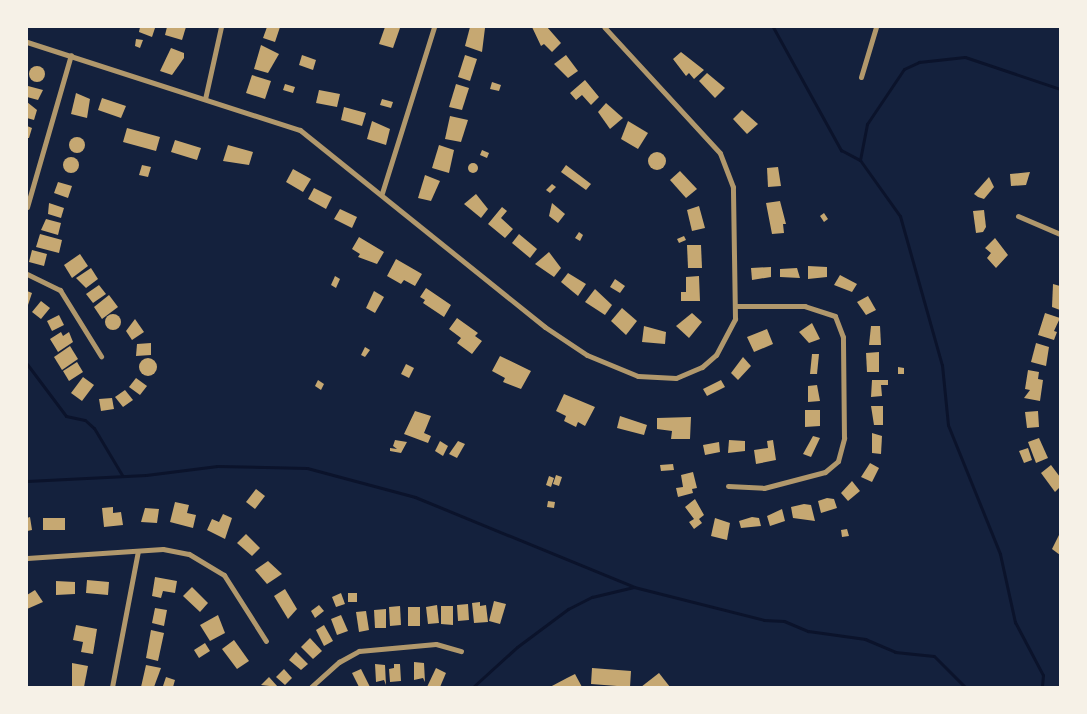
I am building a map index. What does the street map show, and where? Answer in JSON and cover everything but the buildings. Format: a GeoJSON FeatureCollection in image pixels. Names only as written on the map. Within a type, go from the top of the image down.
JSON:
{"type":"FeatureCollection","features":[{"type":"Feature","properties":{"kind":"street"},"geometry":{"type":"LineString","coordinates":[[205,99],[221,27]]}},
{"type":"Feature","properties":{"kind":"street"},"geometry":{"type":"LineString","coordinates":[[382,193],[434,27]]}},
{"type":"Feature","properties":{"kind":"street"},"geometry":{"type":"LineString","coordinates":[[27,42],[300,130],[382,193],[545,327],[586,355],[618,371],[667,379],[702,367],[722,347],[731,330],[736,306],[735,204],[726,162],[604,27]]}},
{"type":"Feature","properties":{"kind":"street"},"geometry":{"type":"LineString","coordinates":[[861,77],[876,27]]}},
{"type":"Feature","properties":{"kind":"street"},"geometry":{"type":"LineString","coordinates":[[27,207],[71,55]]}},
{"type":"Feature","properties":{"kind":"street"},"geometry":{"type":"LineString","coordinates":[[1018,216],[1060,234]]}},
{"type":"Feature","properties":{"kind":"street"},"geometry":{"type":"LineString","coordinates":[[27,274],[60,290],[101,356]]}},
{"type":"Feature","properties":{"kind":"street"},"geometry":{"type":"LineString","coordinates":[[728,486],[764,488],[825,472],[838,461],[844,438],[843,337],[835,316],[818,307],[736,306]]}},
{"type":"Feature","properties":{"kind":"street"},"geometry":{"type":"LineString","coordinates":[[27,558],[138,551],[180,551],[214,566],[234,589],[266,641]]}},
{"type":"Feature","properties":{"kind":"street"},"geometry":{"type":"LineString","coordinates":[[112,687],[138,551]]}},
{"type":"Feature","properties":{"kind":"street"},"geometry":{"type":"LineString","coordinates":[[311,687],[339,662],[359,651],[436,644],[461,651]]}},
{"type":"Feature","properties":{"kind":"waterway"},"geometry":{"type":"LineString","coordinates":[[773,27],[841,150],[860,160]]}},
{"type":"Feature","properties":{"kind":"waterway"},"geometry":{"type":"LineString","coordinates":[[860,160],[867,124],[904,69],[919,62],[965,57],[1060,89]]}},
{"type":"Feature","properties":{"kind":"waterway"},"geometry":{"type":"LineString","coordinates":[[860,160],[900,216],[942,365],[948,425],[1000,554],[1015,622],[1043,675],[1042,687]]}},
{"type":"Feature","properties":{"kind":"waterway"},"geometry":{"type":"LineString","coordinates":[[27,364],[66,416],[85,420],[94,428],[122,475]]}},
{"type":"Feature","properties":{"kind":"waterway"},"geometry":{"type":"LineString","coordinates":[[27,481],[146,475],[217,466],[307,468],[415,497],[634,587]]}},
{"type":"Feature","properties":{"kind":"waterway"},"geometry":{"type":"LineString","coordinates":[[473,687],[517,647],[568,609],[592,597],[634,587],[764,620],[784,621],[808,631],[865,639],[895,652],[934,656],[965,687]]}}]}
